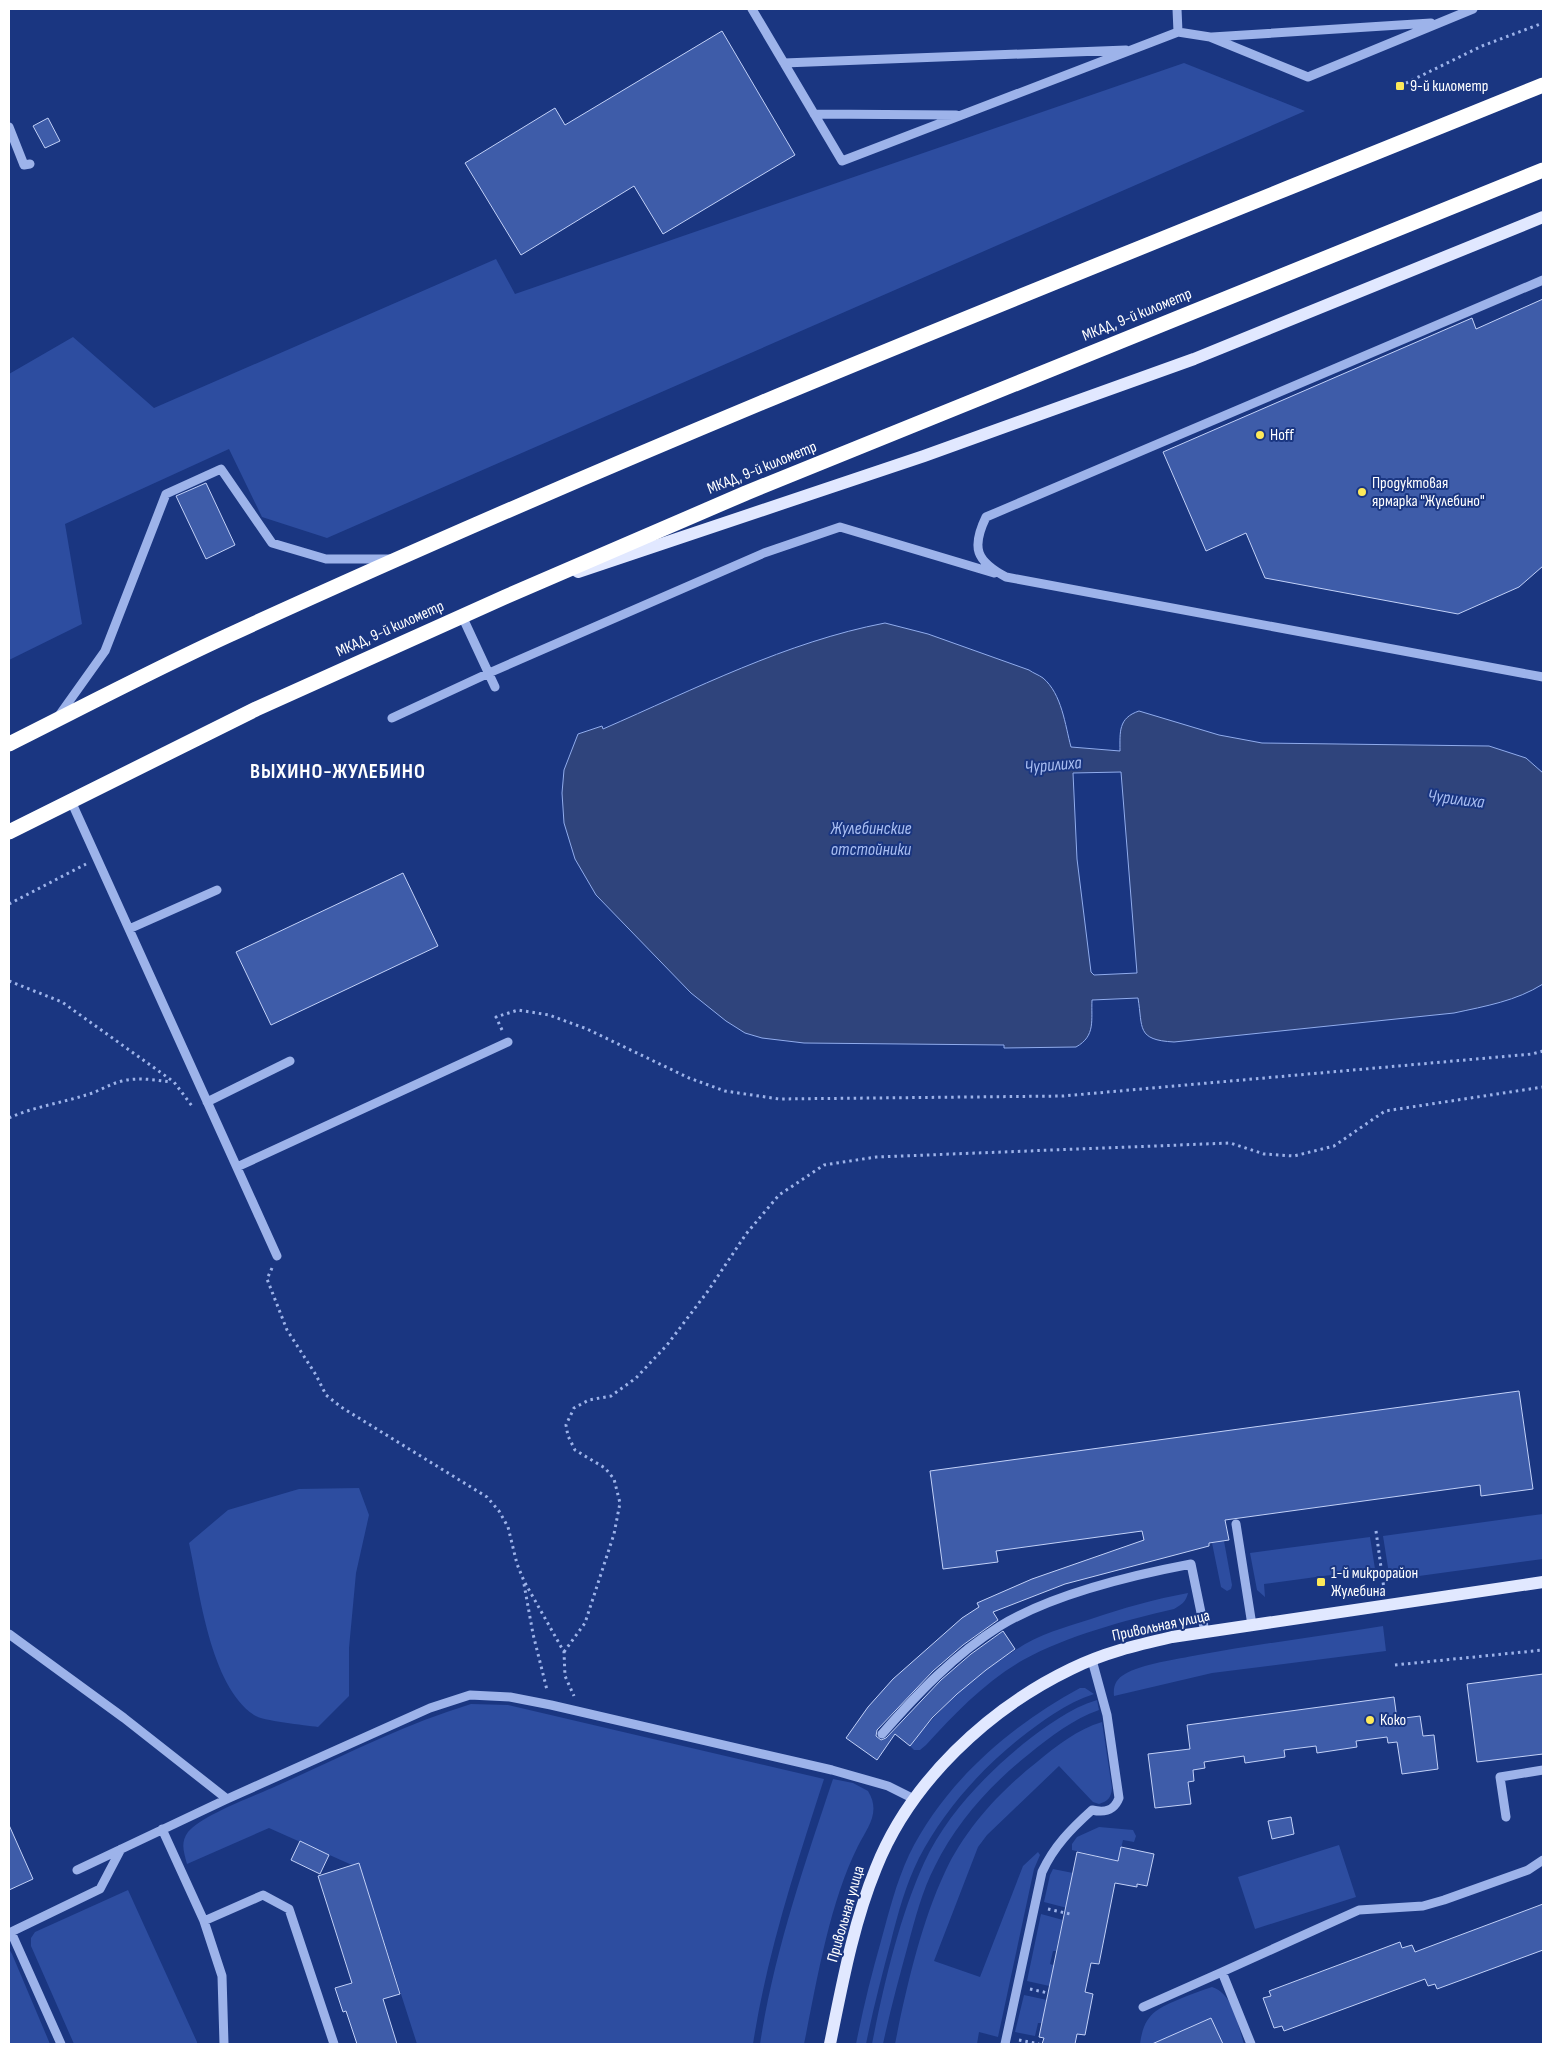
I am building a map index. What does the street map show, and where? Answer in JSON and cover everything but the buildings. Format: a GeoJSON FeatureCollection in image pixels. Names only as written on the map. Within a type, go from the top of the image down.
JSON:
{"type":"FeatureCollection","features":[{"type":"Feature","properties":{"kind":"highway"},"geometry":{"type":"LineString","coordinates":[[9,744],[223,638],[716,420],[1543,85]]}},
{"type":"Feature","properties":{"kind":"highway","name":"МКАД, 9-й километр"},"geometry":{"type":"LineString","coordinates":[[9,832],[256,709],[505,597],[746,493],[1543,170]]}},
{"type":"Feature","properties":{"kind":"main road"},"geometry":{"type":"LineString","coordinates":[[505,597],[924,456],[1194,359],[1543,216]]}},
{"type":"Feature","properties":{"kind":"main road","name":"Привольная улица"},"geometry":{"type":"LineString","coordinates":[[830,2044],[854,1935],[868,1890],[888,1842],[914,1799],[945,1764],[999,1714],[1038,1686],[1092,1660],[1131,1646],[1205,1632],[1543,1582]]}},
{"type":"Feature","properties":{"kind":"lane"},"geometry":{"type":"LineString","coordinates":[[752,9],[842,161],[1178,32],[1210,37],[1439,22]]}},
{"type":"Feature","properties":{"kind":"lane"},"geometry":{"type":"LineString","coordinates":[[1177,9],[1178,32]]}},
{"type":"Feature","properties":{"kind":"lane"},"geometry":{"type":"LineString","coordinates":[[1210,37],[1308,77],[1473,9]]}},
{"type":"Feature","properties":{"kind":"lane"},"geometry":{"type":"LineString","coordinates":[[784,63],[1133,50]]}},
{"type":"Feature","properties":{"kind":"lane"},"geometry":{"type":"LineString","coordinates":[[814,114],[962,115]]}},
{"type":"Feature","properties":{"kind":"lane"},"geometry":{"type":"LineString","coordinates":[[9,127],[24,165],[30,164]]}},
{"type":"Feature","properties":{"kind":"lane"},"geometry":{"type":"LineString","coordinates":[[1006,577],[989,568],[978,551],[978,534],[986,517],[1543,280]]}},
{"type":"Feature","properties":{"kind":"lane"},"geometry":{"type":"LineString","coordinates":[[55,721],[105,651],[166,494],[221,469],[272,543],[326,559],[398,559]]}},
{"type":"Feature","properties":{"kind":"lane"},"geometry":{"type":"LineString","coordinates":[[392,718],[489,673],[764,553],[840,527],[1006,577],[1543,677]]}},
{"type":"Feature","properties":{"kind":"lane"},"geometry":{"type":"LineString","coordinates":[[462,616],[495,687]]}},
{"type":"Feature","properties":{"kind":"lane"},"geometry":{"type":"LineString","coordinates":[[71,801],[277,1256]]}},
{"type":"Feature","properties":{"kind":"lane"},"geometry":{"type":"LineString","coordinates":[[129,929],[217,890]]}},
{"type":"Feature","properties":{"kind":"lane"},"geometry":{"type":"LineString","coordinates":[[237,1166],[508,1042]]}},
{"type":"Feature","properties":{"kind":"lane"},"geometry":{"type":"LineString","coordinates":[[207,1102],[290,1061]]}},
{"type":"Feature","properties":{"kind":"lane"},"geometry":{"type":"LineString","coordinates":[[1236,1524],[1252,1625]]}},
{"type":"Feature","properties":{"kind":"lane"},"geometry":{"type":"LineString","coordinates":[[882,1734],[939,1673],[969,1648],[1001,1626],[1043,1605],[1094,1588],[1156,1570],[1191,1564],[1205,1632]]}},
{"type":"Feature","properties":{"kind":"lane"},"geometry":{"type":"LineString","coordinates":[[9,1634],[124,1718],[227,1799]]}},
{"type":"Feature","properties":{"kind":"lane"},"geometry":{"type":"LineString","coordinates":[[1006,2041],[1042,1872],[1059,1842],[1092,1810],[1100,1812],[1110,1810],[1120,1798],[1107,1714],[1092,1660]]}},
{"type":"Feature","properties":{"kind":"lane"},"geometry":{"type":"LineString","coordinates":[[77,1870],[227,1799],[430,1708],[470,1695],[510,1697],[586,1712],[832,1770],[888,1786],[914,1799]]}},
{"type":"Feature","properties":{"kind":"lane"},"geometry":{"type":"LineString","coordinates":[[1506,1817],[1500,1776],[1543,1770]]}},
{"type":"Feature","properties":{"kind":"lane"},"geometry":{"type":"LineString","coordinates":[[162,1829],[204,1921],[222,1976],[224,2044]]}},
{"type":"Feature","properties":{"kind":"lane"},"geometry":{"type":"LineString","coordinates":[[62,2044],[10,1932],[100,1889],[121,1849]]}},
{"type":"Feature","properties":{"kind":"lane"},"geometry":{"type":"LineString","coordinates":[[1143,2007],[1359,1910],[1423,1906],[1528,1870],[1543,1860]]}},
{"type":"Feature","properties":{"kind":"lane"},"geometry":{"type":"LineString","coordinates":[[204,1921],[263,1895],[289,1909],[334,2044]]}},
{"type":"Feature","properties":{"kind":"lane"},"geometry":{"type":"LineString","coordinates":[[1222,1972],[1251,2044]]}},
{"type":"Feature","properties":{"kind":"path"},"geometry":{"type":"LineString","coordinates":[[1400,86],[1482,46],[1543,23]]}},
{"type":"Feature","properties":{"kind":"path"},"geometry":{"type":"LineString","coordinates":[[9,904],[97,858]]}},
{"type":"Feature","properties":{"kind":"path"},"geometry":{"type":"LineString","coordinates":[[9,981],[62,1002],[174,1082],[197,1113]]}},
{"type":"Feature","properties":{"kind":"path"},"geometry":{"type":"LineString","coordinates":[[508,1042],[496,1017],[518,1010],[549,1015],[587,1029],[689,1078],[725,1091],[779,1099],[1063,1096],[1532,1054],[1543,1051]]}},
{"type":"Feature","properties":{"kind":"path"},"geometry":{"type":"LineString","coordinates":[[9,1118],[22,1112],[60,1104],[121,1081],[144,1079],[174,1082]]}},
{"type":"Feature","properties":{"kind":"path"},"geometry":{"type":"LineString","coordinates":[[564,1652],[585,1623],[614,1534],[620,1503],[614,1479],[605,1468],[575,1450],[568,1436],[566,1425],[574,1408],[589,1400],[611,1396],[636,1378],[667,1345],[708,1291],[746,1234],[779,1195],[824,1165],[876,1157],[1230,1143],[1264,1154],[1294,1156],[1334,1146],[1385,1111],[1543,1087]]}},
{"type":"Feature","properties":{"kind":"path"},"geometry":{"type":"LineString","coordinates":[[277,1256],[267,1279],[287,1330],[316,1375],[326,1395],[342,1407],[487,1497],[499,1510],[508,1527],[517,1564],[524,1581],[564,1652],[565,1676],[573,1694],[586,1712]]}},
{"type":"Feature","properties":{"kind":"path"},"geometry":{"type":"LineString","coordinates":[[1376,1531],[1386,1604]]}},
{"type":"Feature","properties":{"kind":"path"},"geometry":{"type":"LineString","coordinates":[[524,1581],[533,1634],[551,1705]]}},
{"type":"Feature","properties":{"kind":"path"},"geometry":{"type":"LineString","coordinates":[[1396,1666],[1543,1650]]}},
{"type":"Feature","properties":{"kind":"path"},"geometry":{"type":"LineString","coordinates":[[1035,1906],[1070,1914]]}},
{"type":"Feature","properties":{"kind":"path"},"geometry":{"type":"LineString","coordinates":[[1006,2041],[1039,2044]]}},
{"type":"Feature","properties":{"kind":"shaded area"},"geometry":{"type":"Polygon","coordinates":[[[1184,63],[1305,111],[327,538],[262,517],[229,449],[65,524],[82,624],[9,660],[9,374],[73,337],[154,408],[496,259],[515,294],[1184,63]]]}},
{"type":"Feature","properties":{"kind":"shaded area"},"geometry":{"type":"Polygon","coordinates":[[[359,1488],[369,1515],[356,1573],[349,1648],[349,1696],[318,1727],[274,1721],[254,1715],[239,1701],[217,1661],[203,1611],[189,1543],[228,1510],[299,1489],[359,1488]]]}},
{"type":"Feature","properties":{"kind":"shaded area"},"geometry":{"type":"Polygon","coordinates":[[[1543,1514],[1543,1559],[1390,1580],[1383,1536],[1543,1514]]]}},
{"type":"Feature","properties":{"kind":"shaded area"},"geometry":{"type":"Polygon","coordinates":[[[1370,1537],[1375,1569],[1264,1584],[1265,1597],[1257,1590],[1250,1553],[1370,1537]]]}},
{"type":"Feature","properties":{"kind":"shaded area"},"geometry":{"type":"Polygon","coordinates":[[[1224,1541],[1232,1585],[1231,1589],[1227,1591],[1221,1587],[1212,1543],[1224,1541]]]}},
{"type":"Feature","properties":{"kind":"shaded area"},"geometry":{"type":"Polygon","coordinates":[[[1188,1593],[1183,1603],[1174,1609],[1078,1636],[1023,1660],[983,1688],[920,1750],[914,1750],[910,1746],[933,1719],[971,1682],[1032,1640],[1115,1611],[1188,1593]]]}},
{"type":"Feature","properties":{"kind":"shaded area"},"geometry":{"type":"Polygon","coordinates":[[[1383,1626],[1386,1651],[1212,1673],[1114,1696],[1114,1689],[1119,1678],[1132,1670],[1150,1665],[1221,1651],[1383,1626]]]}},
{"type":"Feature","properties":{"kind":"shaded area"},"geometry":{"type":"Polygon","coordinates":[[[1080,1688],[1085,1688],[1094,1694],[1074,1702],[1055,1713],[1004,1751],[963,1793],[939,1824],[914,1868],[896,1920],[866,2044],[856,2044],[864,2005],[893,1898],[909,1855],[924,1829],[941,1804],[981,1759],[1029,1720],[1080,1688]]]}},
{"type":"Feature","properties":{"kind":"shaded area"},"geometry":{"type":"Polygon","coordinates":[[[1097,1700],[1099,1710],[1080,1718],[1062,1729],[1001,1778],[976,1805],[953,1835],[930,1876],[923,1895],[913,1925],[883,2044],[872,2044],[887,1975],[907,1906],[924,1863],[943,1830],[980,1784],[1023,1744],[1068,1713],[1097,1700]]]}},
{"type":"Feature","properties":{"kind":"shaded area"},"geometry":{"type":"Polygon","coordinates":[[[471,1704],[508,1705],[824,1779],[774,1943],[753,2044],[417,2044],[359,1863],[352,1865],[269,1828],[187,1864],[183,1848],[188,1832],[194,1826],[227,1807],[395,1732],[471,1704]]]}},
{"type":"Feature","properties":{"kind":"shaded area"},"geometry":{"type":"Polygon","coordinates":[[[1102,1722],[1112,1788],[1108,1799],[1099,1804],[1093,1802],[1059,1766],[987,1835],[978,1847],[934,1961],[980,1977],[1023,1866],[1038,1852],[1040,1855],[1034,1869],[998,2037],[979,2032],[977,2044],[895,2044],[909,1979],[922,1934],[936,1892],[953,1856],[973,1826],[997,1798],[1023,1773],[1068,1739],[1084,1729],[1102,1722]]]}},
{"type":"Feature","properties":{"kind":"shaded area"},"geometry":{"type":"Polygon","coordinates":[[[833,1779],[853,1783],[868,1791],[873,1806],[872,1819],[858,1846],[839,1893],[825,1943],[804,2044],[760,2044],[773,1976],[782,1943],[833,1779]]]}},
{"type":"Feature","properties":{"kind":"shaded area"},"geometry":{"type":"Polygon","coordinates":[[[1099,1827],[1133,1830],[1136,1836],[1134,1842],[1123,1840],[1118,1861],[1072,1850],[1072,1844],[1077,1837],[1099,1827]]]}},
{"type":"Feature","properties":{"kind":"shaded area"},"geometry":{"type":"Polygon","coordinates":[[[1339,1845],[1356,1897],[1255,1929],[1238,1877],[1339,1845]]]}},
{"type":"Feature","properties":{"kind":"shaded area"},"geometry":{"type":"Polygon","coordinates":[[[1053,1869],[1073,1873],[1068,1895],[1071,1909],[1044,1902],[1053,1869]]]}},
{"type":"Feature","properties":{"kind":"shaded area"},"geometry":{"type":"Polygon","coordinates":[[[128,1890],[197,2044],[74,2044],[31,1946],[31,1938],[35,1932],[128,1890]]]}},
{"type":"Feature","properties":{"kind":"shaded area"},"geometry":{"type":"Polygon","coordinates":[[[1041,1914],[1063,1920],[1056,1951],[1053,1951],[1050,1964],[1059,1967],[1054,1987],[1027,1981],[1041,1914]]]}},
{"type":"Feature","properties":{"kind":"shaded area"},"geometry":{"type":"Polygon","coordinates":[[[9,1949],[12,1954],[50,2044],[9,2044],[9,1949]]]}},
{"type":"Feature","properties":{"kind":"shaded area"},"geometry":{"type":"Polygon","coordinates":[[[1212,1987],[1219,1990],[1230,2003],[1244,2044],[1140,2044],[1148,2019],[1158,2009],[1212,1987]]]}},
{"type":"Feature","properties":{"kind":"shaded area"},"geometry":{"type":"Polygon","coordinates":[[[1024,1995],[1047,2000],[1042,2023],[1038,2023],[1035,2036],[1015,2032],[1024,1995]]]}},
{"type":"Feature","properties":{"kind":"water","name":"Жулебинские отстойники"},"geometry":{"type":"Polygon","coordinates":[[[885,623],[928,634],[1029,670],[1043,678],[1055,692],[1062,710],[1071,747],[1120,751],[1120,732],[1122,726],[1127,718],[1139,711],[1219,735],[1262,743],[1489,746],[1526,758],[1543,773],[1543,984],[1511,999],[1454,1013],[1174,1042],[1162,1041],[1147,1035],[1142,1025],[1138,998],[1092,1000],[1090,1033],[1076,1047],[1004,1048],[1004,1045],[804,1043],[762,1038],[745,1033],[726,1021],[691,993],[596,895],[575,859],[564,823],[562,793],[564,770],[578,734],[602,726],[603,729],[741,668],[848,631],[885,623]],[[1121,772],[1073,773],[1077,859],[1091,972],[1094,975],[1137,973],[1121,772]]]}},
{"type":"Feature","properties":{"kind":"place","name":"9-й километр"},"geometry":{"type":"Point","coordinates":[1400,86]}},
{"type":"Feature","properties":{"kind":"place","name":"Hoff"},"geometry":{"type":"Point","coordinates":[1260,435]}},
{"type":"Feature","properties":{"kind":"place","name":"Продуктовая ярмарка \"Жулебино\""},"geometry":{"type":"Point","coordinates":[1362,492]}},
{"type":"Feature","properties":{"kind":"place","name":"1-й микрорайон Жулебина"},"geometry":{"type":"Point","coordinates":[1321,1582]}},
{"type":"Feature","properties":{"kind":"place","name":"Коко"},"geometry":{"type":"Point","coordinates":[1370,1720]}},
{"type":"Feature","properties":{"kind":"district","name":"ВЫХИНО-ЖУЛЕБИНО"},"geometry":{"type":"Point","coordinates":[338,771]}},
{"type":"Feature","properties":{"kind":"water label","name":"Чурилиха"},"geometry":{"type":"Point","coordinates":[1053,765]}},
{"type":"Feature","properties":{"kind":"water label","name":"Чурилиха"},"geometry":{"type":"Point","coordinates":[1456,799]}}]}
